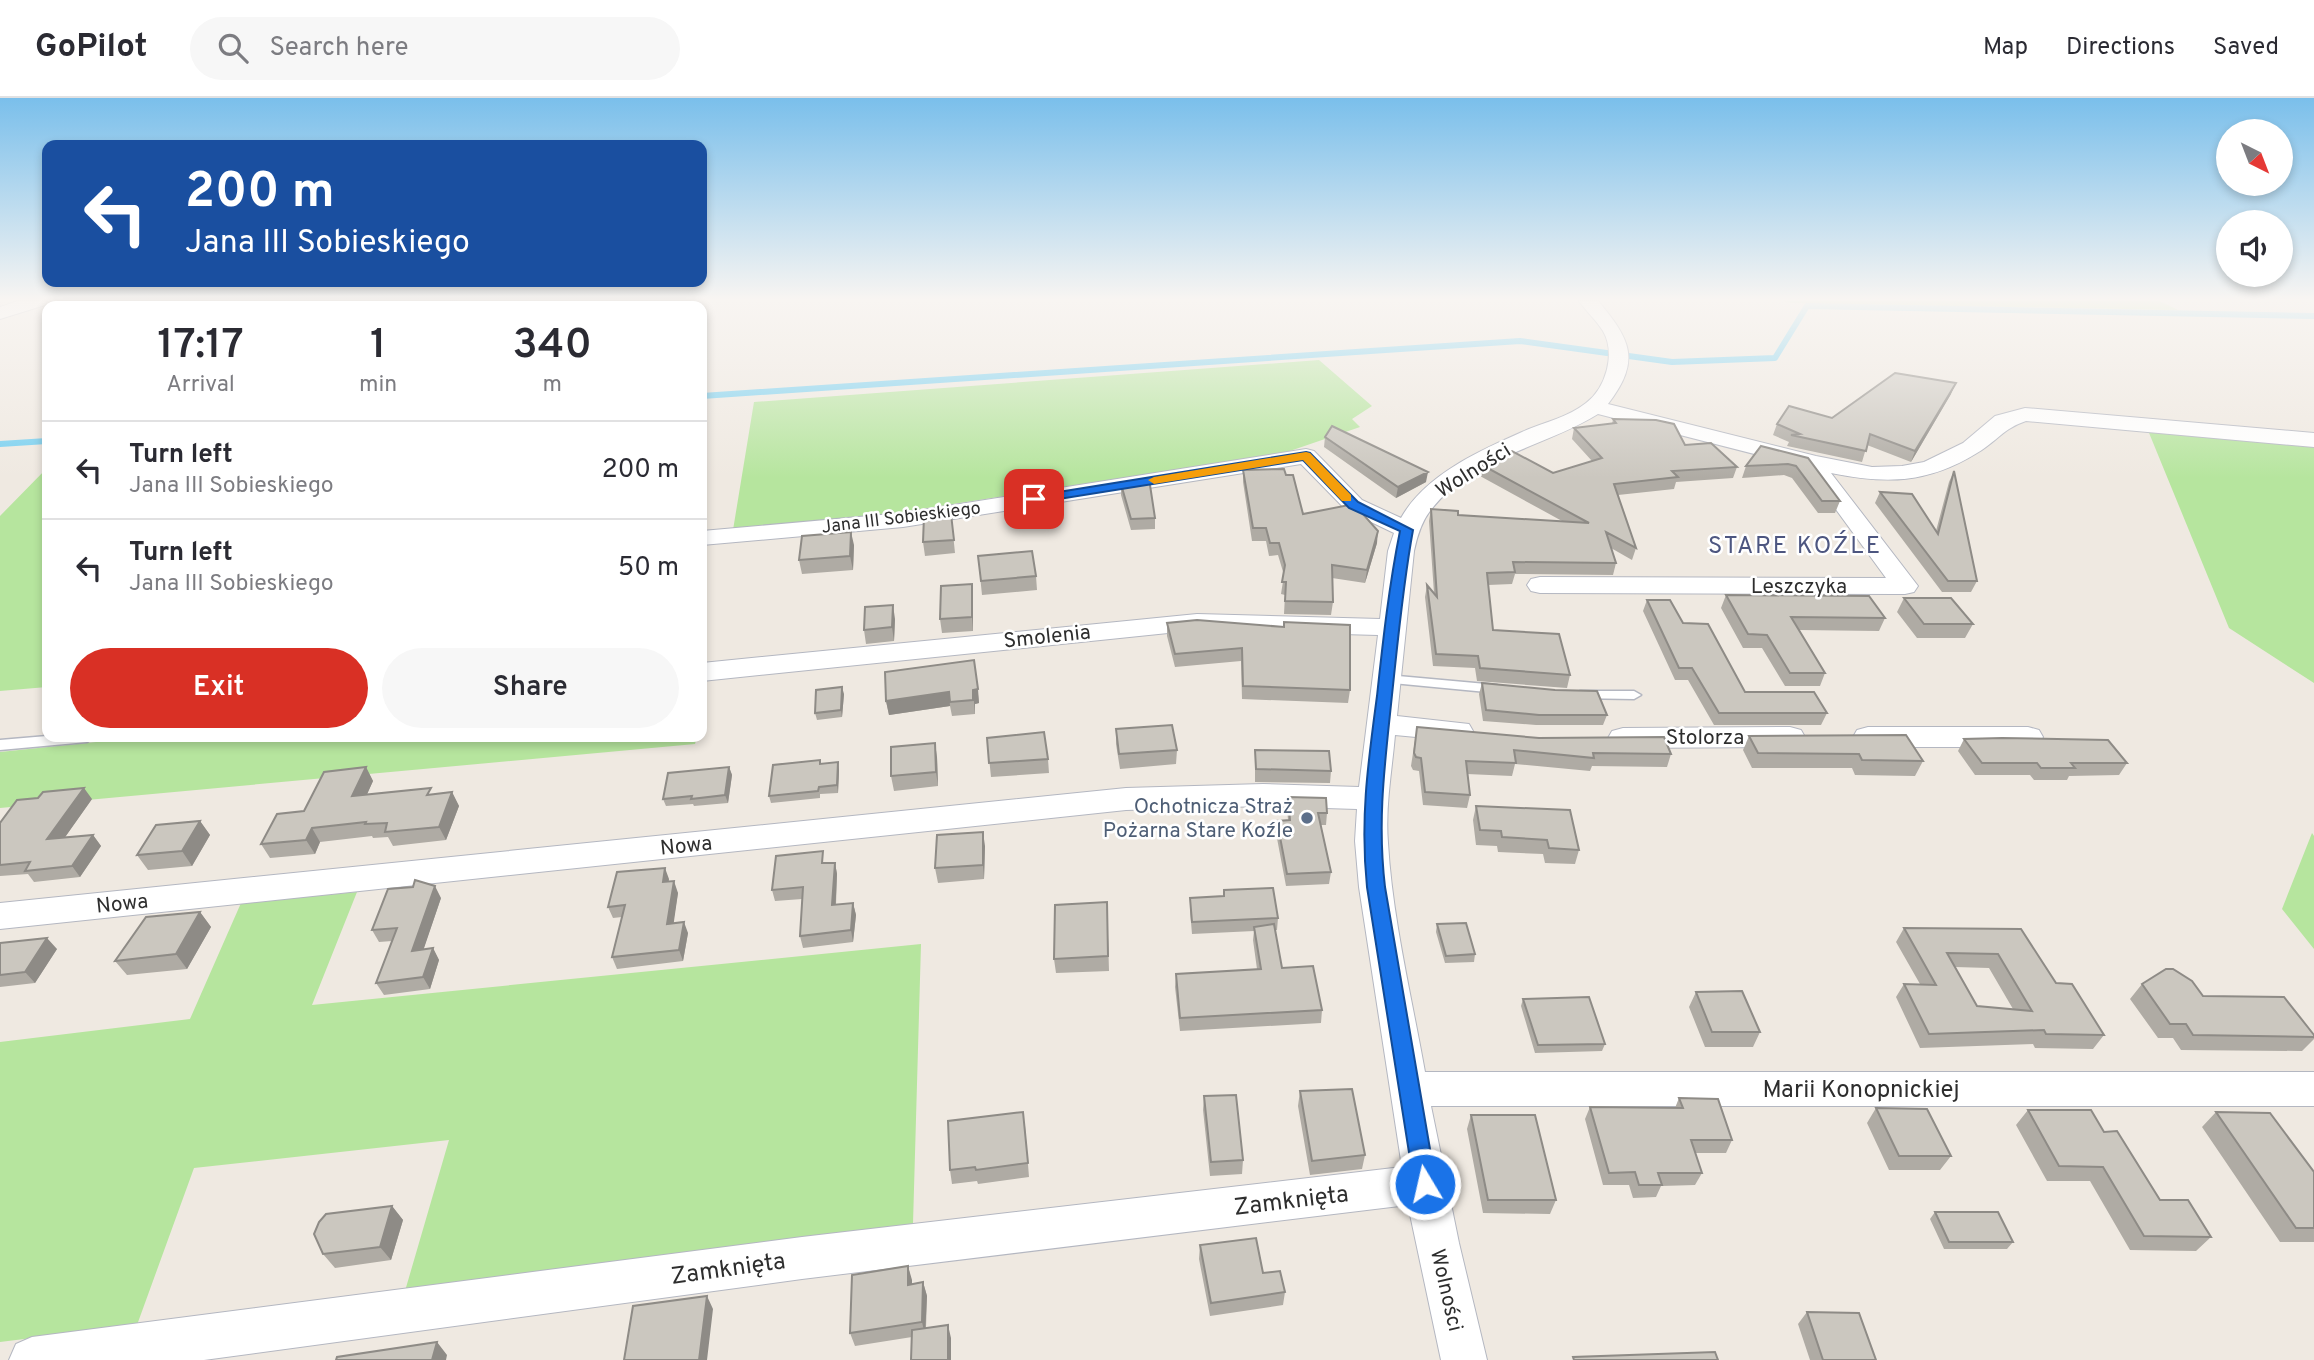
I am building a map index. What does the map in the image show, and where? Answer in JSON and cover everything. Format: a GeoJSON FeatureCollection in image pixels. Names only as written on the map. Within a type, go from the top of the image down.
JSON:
{"type":"FeatureCollection","features":[{"type":"Feature","properties":{"kind":"street","name":"Wolności"},"geometry":{"type":"LineString","coordinates":[[1460,1359],[1425,1184],[1376,887],[1371,841],[1373,799],[1401,551],[1407,530],[1419,508],[1438,489],[1471,466],[1531,436],[1569,423],[1595,407],[1609,389],[1617,360]]}},
{"type":"Feature","properties":{"kind":"street"},"geometry":{"type":"LineString","coordinates":[[1595,407],[1815,463],[1872,474],[1920,471],[1972,447],[2003,421],[2025,414],[2314,440]]}},
{"type":"Feature","properties":{"kind":"street","name":"Jana III Sobieskiego"},"geometry":{"type":"LineString","coordinates":[[707,538],[903,520],[1306,456],[1354,505],[1407,530]]}},
{"type":"Feature","properties":{"kind":"street","name":"Leszczyka"},"geometry":{"type":"LineString","coordinates":[[1539,585],[1905,586],[1819,473],[1815,463]]}},
{"type":"Feature","properties":{"kind":"street","name":"Smolenia"},"geometry":{"type":"LineString","coordinates":[[707,671],[1197,622],[1392,627]]}},
{"type":"Feature","properties":{"kind":"street"},"geometry":{"type":"LineString","coordinates":[[1383,724],[1481,733]]}},
{"type":"Feature","properties":{"kind":"street","name":"Stolorza"},"geometry":{"type":"LineString","coordinates":[[1591,738],[2028,737]]}},
{"type":"Feature","properties":{"kind":"street","name":"Nowa"},"geometry":{"type":"LineString","coordinates":[[0,916],[1126,799],[1264,795],[1373,799]]}},
{"type":"Feature","properties":{"kind":"street","name":"Marii Konopnickiej"},"geometry":{"type":"LineString","coordinates":[[1409,1089],[2314,1089]]}},
{"type":"Feature","properties":{"kind":"street","name":"Zamknięta"},"geometry":{"type":"LineString","coordinates":[[32,1360],[802,1258],[1425,1184]]}},
{"type":"Feature","properties":{"kind":"lane"},"geometry":{"type":"LineString","coordinates":[[1387,679],[1511,691]]}},
{"type":"Feature","properties":{"kind":"lane"},"geometry":{"type":"LineString","coordinates":[[1566,694],[1634,695]]}},
{"type":"Feature","properties":{"kind":"lane"},"geometry":{"type":"LineString","coordinates":[[0,746],[42,742]]}},
{"type":"Feature","properties":{"kind":"green space"},"geometry":{"type":"Polygon","coordinates":[[[1319,360],[1372,406],[1352,419],[1360,427],[1284,453],[901,512],[733,530],[754,402],[1319,360]]]}},
{"type":"Feature","properties":{"kind":"green space"},"geometry":{"type":"Polygon","coordinates":[[[2147,428],[2314,442],[2314,683],[2229,628],[2147,428]]]}},
{"type":"Feature","properties":{"kind":"green space"},"geometry":{"type":"Polygon","coordinates":[[[42,473],[42,687],[0,691],[0,516],[42,473]]]}},
{"type":"Feature","properties":{"kind":"green space"},"geometry":{"type":"Polygon","coordinates":[[[96,742],[696,742],[0,808],[0,752],[96,742]]]}},
{"type":"Feature","properties":{"kind":"green space"},"geometry":{"type":"Polygon","coordinates":[[[2312,833],[2314,836],[2314,949],[2282,909],[2312,833]]]}},
{"type":"Feature","properties":{"kind":"green space"},"geometry":{"type":"Polygon","coordinates":[[[357,892],[312,1005],[921,944],[913,1224],[405,1291],[449,1140],[194,1168],[137,1325],[0,1342],[0,1042],[190,1019],[241,903],[357,892]]]}},
{"type":"Feature","properties":{"kind":"building"},"geometry":{"type":"Polygon","coordinates":[[[1895,373],[1956,383],[1915,451],[1870,434],[1866,451],[1791,435],[1800,434],[1777,424],[1789,406],[1832,418],[1895,373]]]}},
{"type":"Feature","properties":{"kind":"building"},"geometry":{"type":"Polygon","coordinates":[[[1613,419],[1656,420],[1674,424],[1685,445],[1711,443],[1737,467],[1672,471],[1678,477],[1614,484],[1636,548],[1606,532],[1616,563],[1513,562],[1515,572],[1487,573],[1493,630],[1559,634],[1570,675],[1480,668],[1478,656],[1436,654],[1427,585],[1437,597],[1431,509],[1458,511],[1458,515],[1589,523],[1482,465],[1512,451],[1553,473],[1602,458],[1574,428],[1616,423],[1613,419]]]}},
{"type":"Feature","properties":{"kind":"building"},"geometry":{"type":"Polygon","coordinates":[[[1332,426],[1428,472],[1398,487],[1325,437],[1332,426]]]}},
{"type":"Feature","properties":{"kind":"building"},"geometry":{"type":"Polygon","coordinates":[[[1761,446],[1808,458],[1840,501],[1822,501],[1796,466],[1746,466],[1761,446]]]}},
{"type":"Feature","properties":{"kind":"building"},"geometry":{"type":"Polygon","coordinates":[[[1284,469],[1286,475],[1293,475],[1303,514],[1354,504],[1378,531],[1367,570],[1332,565],[1333,602],[1285,601],[1286,582],[1282,582],[1285,565],[1279,543],[1270,543],[1266,528],[1253,528],[1243,470],[1284,469]]]}},
{"type":"Feature","properties":{"kind":"building"},"geometry":{"type":"Polygon","coordinates":[[[1954,471],[1977,581],[1948,581],[1880,492],[1912,494],[1938,534],[1954,471]]]}},
{"type":"Feature","properties":{"kind":"building"},"geometry":{"type":"Polygon","coordinates":[[[1146,480],[1150,485],[1155,518],[1131,519],[1121,484],[1146,480]]]}},
{"type":"Feature","properties":{"kind":"building"},"geometry":{"type":"Polygon","coordinates":[[[951,514],[954,540],[923,542],[924,516],[951,514]]]}},
{"type":"Feature","properties":{"kind":"building"},"geometry":{"type":"Polygon","coordinates":[[[851,532],[850,556],[799,560],[802,536],[851,532]]]}},
{"type":"Feature","properties":{"kind":"building"},"geometry":{"type":"Polygon","coordinates":[[[1032,551],[1036,576],[981,581],[978,556],[1032,551]]]}},
{"type":"Feature","properties":{"kind":"building"},"geometry":{"type":"Polygon","coordinates":[[[972,584],[972,617],[940,619],[941,586],[972,584]]]}},
{"type":"Feature","properties":{"kind":"building"},"geometry":{"type":"Polygon","coordinates":[[[1726,595],[1869,596],[1885,618],[1791,617],[1825,673],[1790,673],[1767,635],[1748,634],[1726,595]]]}},
{"type":"Feature","properties":{"kind":"building"},"geometry":{"type":"Polygon","coordinates":[[[1904,598],[1951,598],[1973,624],[1924,624],[1904,598]]]}},
{"type":"Feature","properties":{"kind":"building"},"geometry":{"type":"Polygon","coordinates":[[[1647,600],[1670,600],[1683,623],[1708,624],[1745,692],[1814,692],[1827,713],[1719,713],[1692,668],[1679,668],[1647,600]]]}},
{"type":"Feature","properties":{"kind":"building"},"geometry":{"type":"Polygon","coordinates":[[[893,605],[892,627],[864,630],[865,607],[893,605]]]}},
{"type":"Feature","properties":{"kind":"building"},"geometry":{"type":"Polygon","coordinates":[[[1197,620],[1284,627],[1284,622],[1350,625],[1350,690],[1243,686],[1242,648],[1175,654],[1167,623],[1197,620]]]}},
{"type":"Feature","properties":{"kind":"building"},"geometry":{"type":"Polygon","coordinates":[[[974,660],[978,689],[973,690],[973,700],[950,702],[949,692],[886,701],[885,672],[974,660]]]}},
{"type":"Feature","properties":{"kind":"building"},"geometry":{"type":"Polygon","coordinates":[[[1482,683],[1597,691],[1607,715],[1539,715],[1486,710],[1482,683]]]}},
{"type":"Feature","properties":{"kind":"building"},"geometry":{"type":"Polygon","coordinates":[[[842,687],[841,710],[815,713],[816,690],[842,687]]]}},
{"type":"Feature","properties":{"kind":"building"},"geometry":{"type":"Polygon","coordinates":[[[1172,725],[1177,750],[1119,754],[1116,729],[1172,725]]]}},
{"type":"Feature","properties":{"kind":"building"},"geometry":{"type":"Polygon","coordinates":[[[1417,727],[1539,738],[1664,737],[1671,754],[1593,753],[1594,758],[1514,750],[1516,763],[1466,761],[1470,795],[1425,792],[1421,758],[1414,753],[1417,727]]]}},
{"type":"Feature","properties":{"kind":"building"},"geometry":{"type":"Polygon","coordinates":[[[1044,732],[1048,759],[989,763],[987,738],[1044,732]]]}},
{"type":"Feature","properties":{"kind":"building"},"geometry":{"type":"Polygon","coordinates":[[[1906,735],[1923,761],[1862,760],[1859,754],[1758,753],[1749,736],[1906,735]]]}},
{"type":"Feature","properties":{"kind":"building"},"geometry":{"type":"Polygon","coordinates":[[[1964,739],[2108,740],[2127,763],[2071,763],[2075,768],[2041,768],[2037,763],[1982,763],[1964,739]]]}},
{"type":"Feature","properties":{"kind":"building"},"geometry":{"type":"Polygon","coordinates":[[[935,743],[936,772],[891,776],[891,747],[935,743]]]}},
{"type":"Feature","properties":{"kind":"building"},"geometry":{"type":"Polygon","coordinates":[[[1255,750],[1329,751],[1331,771],[1256,769],[1255,750]]]}},
{"type":"Feature","properties":{"kind":"building"},"geometry":{"type":"Polygon","coordinates":[[[820,760],[820,764],[838,762],[837,785],[819,787],[818,791],[769,796],[773,765],[820,760]]]}},
{"type":"Feature","properties":{"kind":"building"},"geometry":{"type":"Polygon","coordinates":[[[366,767],[352,796],[431,788],[427,795],[452,792],[439,827],[385,832],[387,823],[365,824],[366,822],[312,828],[306,840],[261,844],[277,814],[304,811],[324,772],[366,767]]]}},
{"type":"Feature","properties":{"kind":"building"},"geometry":{"type":"Polygon","coordinates":[[[729,767],[725,795],[663,799],[668,773],[729,767]]]}},
{"type":"Feature","properties":{"kind":"building"},"geometry":{"type":"Polygon","coordinates":[[[84,788],[47,839],[93,835],[72,866],[25,871],[30,862],[0,865],[0,823],[17,800],[38,798],[43,792],[84,788]]]}},
{"type":"Feature","properties":{"kind":"building"},"geometry":{"type":"Polygon","coordinates":[[[1288,797],[1326,798],[1327,813],[1318,813],[1331,872],[1287,874],[1277,821],[1290,820],[1288,797]]]}},
{"type":"Feature","properties":{"kind":"building"},"geometry":{"type":"Polygon","coordinates":[[[1476,806],[1570,810],[1579,850],[1549,848],[1547,840],[1502,837],[1501,831],[1480,830],[1476,806]]]}},
{"type":"Feature","properties":{"kind":"building"},"geometry":{"type":"Polygon","coordinates":[[[200,821],[182,851],[137,855],[156,825],[200,821]]]}},
{"type":"Feature","properties":{"kind":"building"},"geometry":{"type":"Polygon","coordinates":[[[983,832],[983,865],[935,868],[937,835],[983,832]]]}},
{"type":"Feature","properties":{"kind":"building"},"geometry":{"type":"Polygon","coordinates":[[[823,851],[822,863],[835,863],[832,905],[853,903],[851,930],[800,936],[803,887],[772,890],[776,856],[823,851]]]}},
{"type":"Feature","properties":{"kind":"building"},"geometry":{"type":"Polygon","coordinates":[[[665,868],[663,882],[674,881],[667,924],[684,922],[679,950],[612,957],[625,905],[608,907],[617,872],[665,868]]]}},
{"type":"Feature","properties":{"kind":"building"},"geometry":{"type":"Polygon","coordinates":[[[415,880],[435,886],[412,951],[433,948],[423,977],[376,983],[397,928],[372,930],[388,889],[413,887],[415,880]]]}},
{"type":"Feature","properties":{"kind":"building"},"geometry":{"type":"Polygon","coordinates":[[[1273,888],[1278,918],[1192,922],[1190,898],[1224,896],[1224,890],[1273,888]]]}},
{"type":"Feature","properties":{"kind":"building"},"geometry":{"type":"Polygon","coordinates":[[[1107,902],[1108,956],[1054,959],[1055,905],[1107,902]]]}},
{"type":"Feature","properties":{"kind":"building"},"geometry":{"type":"Polygon","coordinates":[[[200,912],[176,954],[115,961],[146,917],[200,912]]]}},
{"type":"Feature","properties":{"kind":"building"},"geometry":{"type":"Polygon","coordinates":[[[1466,923],[1475,954],[1446,956],[1437,924],[1466,923]]]}},
{"type":"Feature","properties":{"kind":"building"},"geometry":{"type":"Polygon","coordinates":[[[1274,924],[1282,968],[1313,966],[1322,1010],[1180,1018],[1176,974],[1261,969],[1254,927],[1274,924]]]}},
{"type":"Feature","properties":{"kind":"building"},"geometry":{"type":"Polygon","coordinates":[[[1904,928],[2021,929],[2056,983],[2072,984],[2104,1035],[2046,1034],[2044,1030],[1929,1034],[1904,984],[1936,985],[1904,928]],[[1947,953],[1977,1006],[2032,1011],[1998,954],[1947,953]]]}},
{"type":"Feature","properties":{"kind":"building"},"geometry":{"type":"Polygon","coordinates":[[[47,938],[25,972],[0,975],[0,943],[47,938]]]}},
{"type":"Feature","properties":{"kind":"building"},"geometry":{"type":"Polygon","coordinates":[[[2166,969],[2173,969],[2192,981],[2203,996],[2284,997],[2314,1037],[2193,1035],[2186,1024],[2170,1024],[2142,984],[2166,969]]]}},
{"type":"Feature","properties":{"kind":"building"},"geometry":{"type":"Polygon","coordinates":[[[1742,991],[1760,1032],[1712,1032],[1696,992],[1742,991]]]}},
{"type":"Feature","properties":{"kind":"building"},"geometry":{"type":"Polygon","coordinates":[[[1589,997],[1605,1044],[1538,1045],[1523,999],[1589,997]]]}},
{"type":"Feature","properties":{"kind":"building"},"geometry":{"type":"Polygon","coordinates":[[[1352,1089],[1365,1155],[1312,1161],[1300,1091],[1352,1089]]]}},
{"type":"Feature","properties":{"kind":"building"},"geometry":{"type":"Polygon","coordinates":[[[1236,1095],[1243,1160],[1211,1162],[1204,1096],[1236,1095]]]}},
{"type":"Feature","properties":{"kind":"building"},"geometry":{"type":"Polygon","coordinates":[[[1679,1098],[1718,1099],[1732,1140],[1691,1140],[1702,1173],[1658,1173],[1662,1185],[1639,1185],[1635,1172],[1609,1173],[1590,1107],[1683,1108],[1679,1098]]]}},
{"type":"Feature","properties":{"kind":"building"},"geometry":{"type":"Polygon","coordinates":[[[1876,1108],[1927,1109],[1951,1156],[1899,1156],[1876,1108]]]}},
{"type":"Feature","properties":{"kind":"building"},"geometry":{"type":"Polygon","coordinates":[[[2028,1110],[2091,1110],[2104,1132],[2117,1131],[2160,1200],[2188,1200],[2211,1237],[2144,1236],[2103,1167],[2059,1166],[2028,1110]]]}},
{"type":"Feature","properties":{"kind":"building"},"geometry":{"type":"Polygon","coordinates":[[[1023,1112],[1028,1163],[976,1170],[975,1167],[950,1170],[948,1121],[1023,1112]]]}},
{"type":"Feature","properties":{"kind":"building"},"geometry":{"type":"Polygon","coordinates":[[[2216,1112],[2270,1113],[2314,1172],[2314,1228],[2296,1228],[2216,1112]]]}},
{"type":"Feature","properties":{"kind":"building"},"geometry":{"type":"Polygon","coordinates":[[[1471,1115],[1535,1115],[1556,1200],[1488,1200],[1471,1115]]]}},
{"type":"Feature","properties":{"kind":"building"},"geometry":{"type":"Polygon","coordinates":[[[392,1206],[380,1247],[323,1254],[314,1234],[326,1214],[392,1206]]]}},
{"type":"Feature","properties":{"kind":"building"},"geometry":{"type":"Polygon","coordinates":[[[1935,1212],[1998,1212],[2013,1242],[1949,1242],[1935,1212]]]}},
{"type":"Feature","properties":{"kind":"building"},"geometry":{"type":"Polygon","coordinates":[[[1256,1238],[1263,1273],[1280,1271],[1285,1292],[1211,1303],[1200,1245],[1256,1238]]]}},
{"type":"Feature","properties":{"kind":"building"},"geometry":{"type":"Polygon","coordinates":[[[908,1266],[908,1285],[923,1282],[922,1322],[850,1333],[852,1275],[908,1266]]]}},
{"type":"Feature","properties":{"kind":"building"},"geometry":{"type":"Polygon","coordinates":[[[707,1296],[699,1360],[624,1360],[633,1306],[707,1296]]]}},
{"type":"Feature","properties":{"kind":"building"},"geometry":{"type":"Polygon","coordinates":[[[1807,1312],[1859,1313],[1876,1360],[1823,1360],[1807,1312]]]}},
{"type":"Feature","properties":{"kind":"building"},"geometry":{"type":"Polygon","coordinates":[[[948,1325],[948,1360],[911,1360],[912,1330],[948,1325]]]}},
{"type":"Feature","properties":{"kind":"building"},"geometry":{"type":"Polygon","coordinates":[[[437,1342],[432,1360],[336,1360],[337,1357],[437,1342]]]}},
{"type":"Feature","properties":{"kind":"building"},"geometry":{"type":"Polygon","coordinates":[[[1715,1352],[1718,1360],[1574,1360],[1573,1357],[1715,1352]]]}},
{"type":"Feature","properties":{"kind":"waterway"},"geometry":{"type":"LineString","coordinates":[[707,396],[1239,360]]}},
{"type":"Feature","properties":{"kind":"waterway"},"geometry":{"type":"LineString","coordinates":[[1657,360],[1672,362],[1726,360]]}},
{"type":"Feature","properties":{"kind":"waterway"},"geometry":{"type":"LineString","coordinates":[[0,444],[42,441]]}},
{"type":"Feature","properties":{"kind":"slow traffic"},"geometry":{"type":"LineString","coordinates":[[1154,480],[1306,456],[1347,498]]}},
{"type":"Feature","properties":{"kind":"place","name":"Ochotnicza Straż Pożarna Stare Koźle"},"geometry":{"type":"Point","coordinates":[1307,818]}},
{"type":"Feature","properties":{"kind":"district","name":"STARE KOŹLE"},"geometry":{"type":"Point","coordinates":[1795,545]}},
{"type":"Feature","properties":{"kind":"route"},"geometry":{"type":"LineString","coordinates":[[1034,499],[1306,456],[1354,505],[1407,530],[1397,578],[1373,799],[1371,841],[1376,887],[1425,1184]]}}]}
